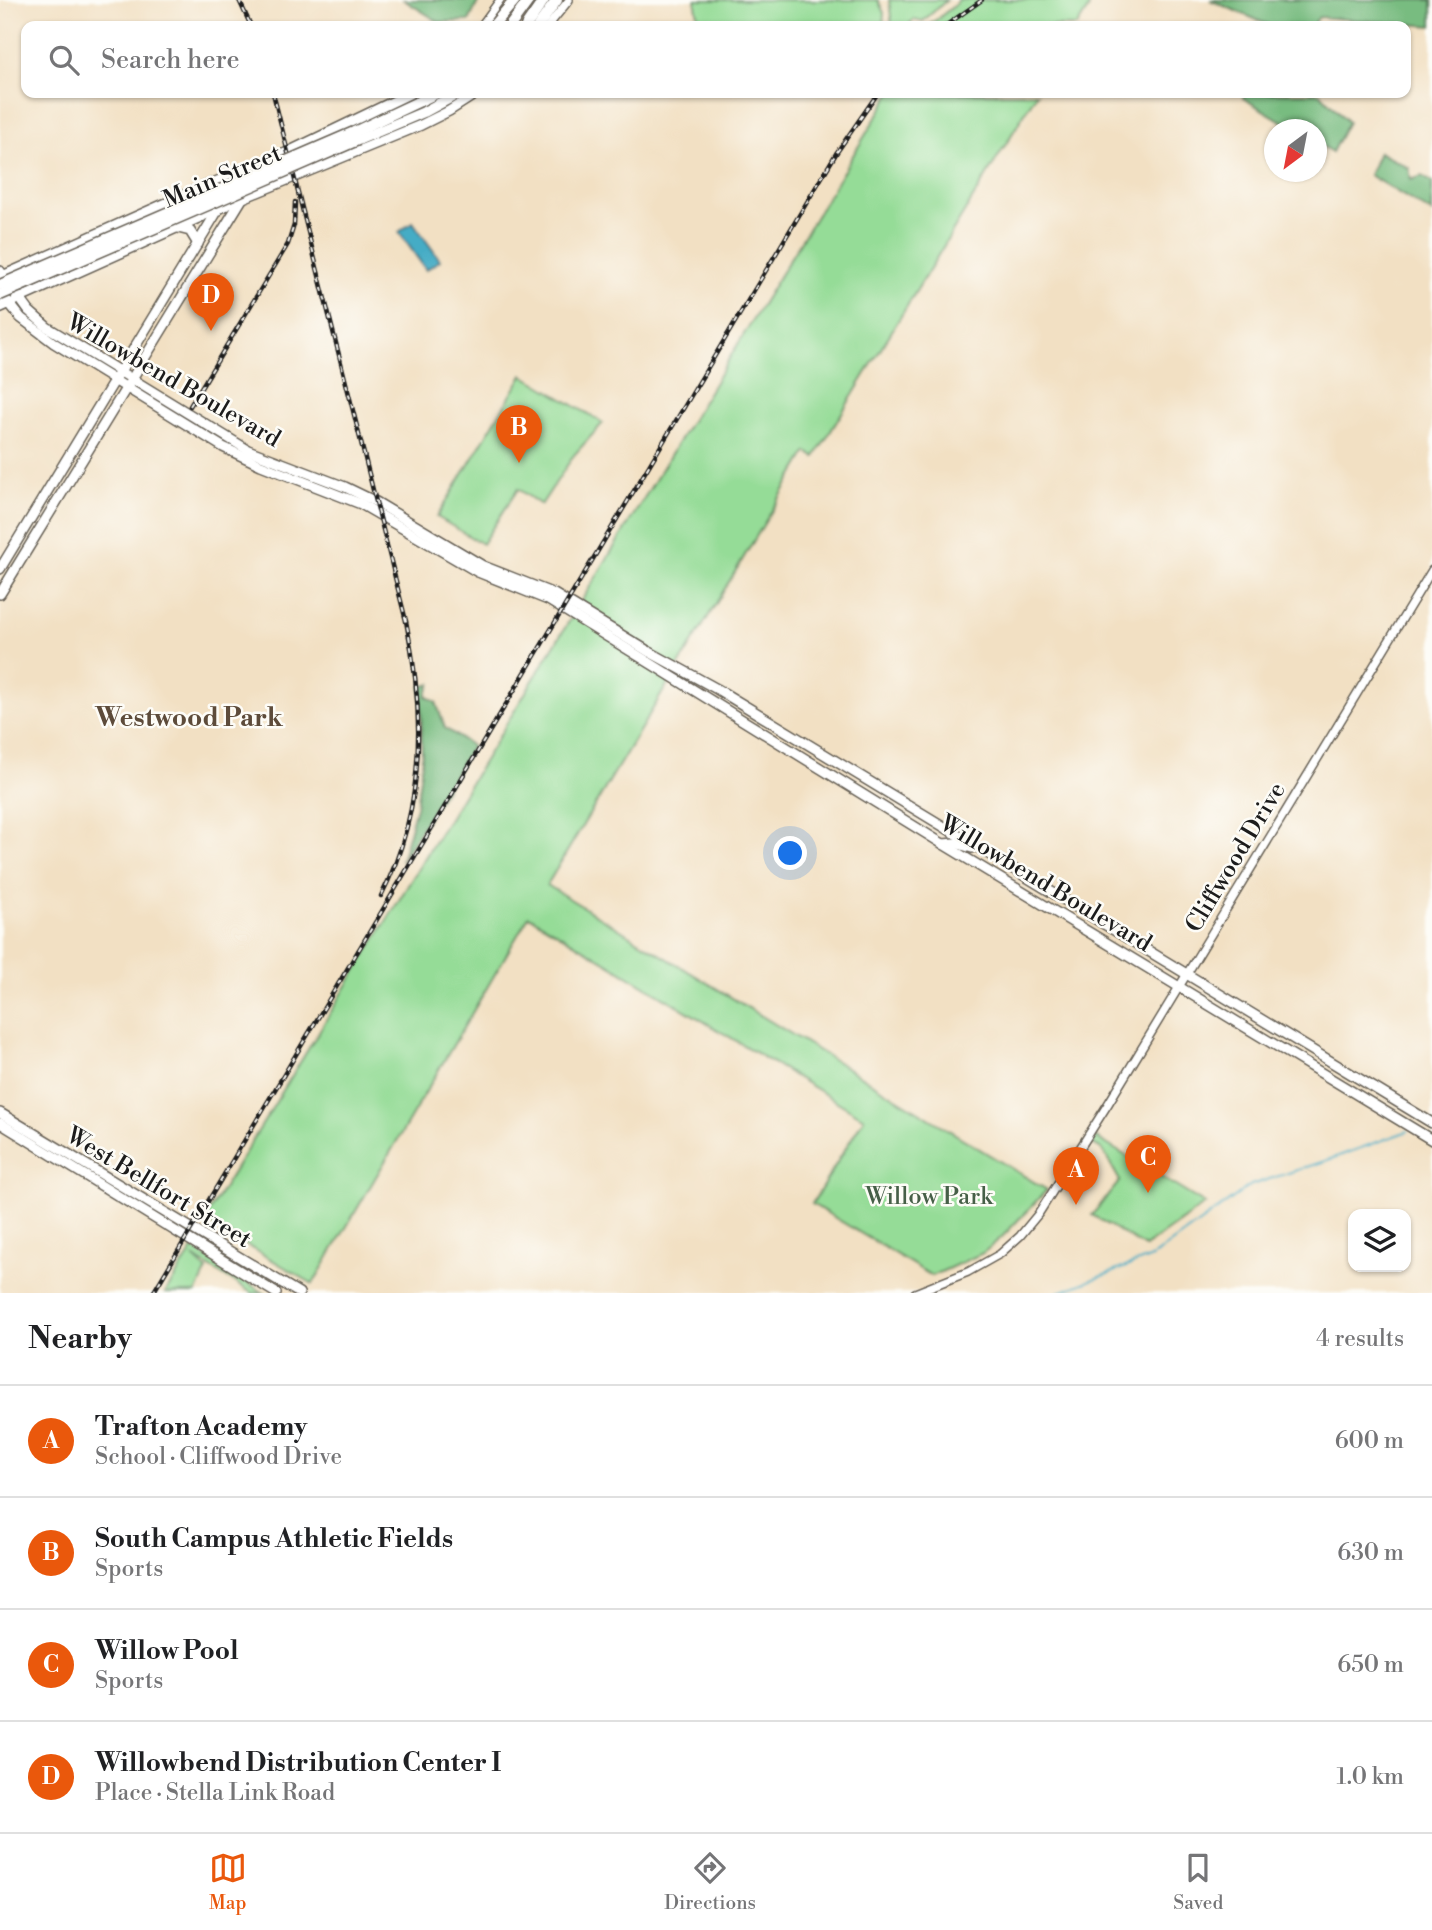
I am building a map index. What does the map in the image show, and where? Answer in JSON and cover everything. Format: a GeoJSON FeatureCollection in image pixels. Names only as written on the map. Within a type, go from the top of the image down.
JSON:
{"type":"FeatureCollection","features":[{"type":"Feature","properties":{"kind":"highway"},"geometry":{"type":"LineString","coordinates":[[497,21],[515,0]]}},
{"type":"Feature","properties":{"kind":"highway"},"geometry":{"type":"LineString","coordinates":[[514,21],[530,0]]}},
{"type":"Feature","properties":{"kind":"highway"},"geometry":{"type":"LineString","coordinates":[[529,21],[544,0]]}},
{"type":"Feature","properties":{"kind":"highway"},"geometry":{"type":"LineString","coordinates":[[542,21],[557,0]]}},
{"type":"Feature","properties":{"kind":"highway","name":"Main Street"},"geometry":{"type":"LineString","coordinates":[[0,293],[356,136],[428,98]]}},
{"type":"Feature","properties":{"kind":"highway","name":"Main Street"},"geometry":{"type":"LineString","coordinates":[[1,277],[356,136],[424,112],[450,98]]}},
{"type":"Feature","properties":{"kind":"main road"},"geometry":{"type":"LineString","coordinates":[[1,277],[261,163],[400,98]]}},
{"type":"Feature","properties":{"kind":"main road"},"geometry":{"type":"LineString","coordinates":[[9,303],[272,185],[421,125],[469,98]]}},
{"type":"Feature","properties":{"kind":"main road"},"geometry":{"type":"LineString","coordinates":[[261,163],[272,185]]}},
{"type":"Feature","properties":{"kind":"main road"},"geometry":{"type":"LineString","coordinates":[[0,569],[219,209],[247,168]]}},
{"type":"Feature","properties":{"kind":"main road"},"geometry":{"type":"LineString","coordinates":[[0,594],[243,198]]}},
{"type":"Feature","properties":{"kind":"main road"},"geometry":{"type":"LineString","coordinates":[[177,228],[190,231],[198,244]]}},
{"type":"Feature","properties":{"kind":"main road"},"geometry":{"type":"LineString","coordinates":[[26,265],[22,277],[29,287],[40,289]]}},
{"type":"Feature","properties":{"kind":"main road","name":"Willowbend Boulevard"},"geometry":{"type":"LineString","coordinates":[[1,277],[9,303]]}},
{"type":"Feature","properties":{"kind":"main road"},"geometry":{"type":"LineString","coordinates":[[178,277],[190,284]]}},
{"type":"Feature","properties":{"kind":"main road","name":"Willowbend Boulevard"},"geometry":{"type":"LineString","coordinates":[[0,293],[30,326],[57,339],[261,465],[363,500],[491,578],[548,600],[644,654],[717,689],[1432,1123]]}},
{"type":"Feature","properties":{"kind":"main road","name":"Willowbend Boulevard"},"geometry":{"type":"LineString","coordinates":[[644,654],[678,680],[943,844],[1429,1138]]}},
{"type":"Feature","properties":{"kind":"main road"},"geometry":{"type":"LineString","coordinates":[[678,680],[710,693],[717,689]]}},
{"type":"Feature","properties":{"kind":"main road"},"geometry":{"type":"LineString","coordinates":[[789,749],[796,737]]}},
{"type":"Feature","properties":{"kind":"main road"},"geometry":{"type":"LineString","coordinates":[[868,797],[875,786]]}},
{"type":"Feature","properties":{"kind":"main road"},"geometry":{"type":"LineString","coordinates":[[900,817],[941,834],[951,831]]}},
{"type":"Feature","properties":{"kind":"main road"},"geometry":{"type":"LineString","coordinates":[[943,844],[955,843],[990,855]]}},
{"type":"Feature","properties":{"kind":"main road"},"geometry":{"type":"LineString","coordinates":[[1024,892],[1031,880]]}},
{"type":"Feature","properties":{"kind":"main road"},"geometry":{"type":"LineString","coordinates":[[1101,939],[1108,927]]}},
{"type":"Feature","properties":{"kind":"main road"},"geometry":{"type":"LineString","coordinates":[[1143,965],[1177,976],[1186,974]]}},
{"type":"Feature","properties":{"kind":"main road"},"geometry":{"type":"LineString","coordinates":[[1179,986],[1190,985],[1227,999]]}},
{"type":"Feature","properties":{"kind":"main road"},"geometry":{"type":"LineString","coordinates":[[1262,1037],[1269,1024]]}},
{"type":"Feature","properties":{"kind":"main road","name":"West Bellfort Street"},"geometry":{"type":"LineString","coordinates":[[0,1113],[276,1293]]}},
{"type":"Feature","properties":{"kind":"main road","name":"West Bellfort Street"},"geometry":{"type":"LineString","coordinates":[[0,1123],[299,1293]]}},
{"type":"Feature","properties":{"kind":"street"},"geometry":{"type":"LineString","coordinates":[[485,21],[500,0]]}},
{"type":"Feature","properties":{"kind":"street"},"geometry":{"type":"LineString","coordinates":[[552,21],[569,0]]}},
{"type":"Feature","properties":{"kind":"street","name":"Cliffwood Drive"},"geometry":{"type":"LineString","coordinates":[[915,1293],[982,1266],[1000,1254],[1020,1236],[1052,1194],[1432,570]]}},
{"type":"Feature","properties":{"kind":"green space"},"geometry":{"type":"Polygon","coordinates":[[[404,0],[479,0],[469,21],[437,21],[404,0]]]}},
{"type":"Feature","properties":{"kind":"green space"},"geometry":{"type":"Polygon","coordinates":[[[695,0],[878,0],[884,13],[883,21],[699,21],[695,0]]]}},
{"type":"Feature","properties":{"kind":"green space"},"geometry":{"type":"Polygon","coordinates":[[[889,0],[947,0],[923,21],[891,21],[889,0]]]}},
{"type":"Feature","properties":{"kind":"green space"},"geometry":{"type":"Polygon","coordinates":[[[958,0],[1085,0],[1089,7],[1080,21],[934,21],[958,0]]]}},
{"type":"Feature","properties":{"kind":"green space"},"geometry":{"type":"Polygon","coordinates":[[[1210,0],[1432,0],[1432,26],[1411,24],[1411,21],[1319,17],[1316,21],[1259,21],[1210,0]]]}},
{"type":"Feature","properties":{"kind":"green space","name":"Willow Park"},"geometry":{"type":"Polygon","coordinates":[[[888,98],[1034,98],[815,457],[807,452],[547,885],[1047,1190],[983,1253],[932,1276],[812,1204],[864,1118],[529,916],[313,1284],[204,1220],[888,98]]]}},
{"type":"Feature","properties":{"kind":"green space"},"geometry":{"type":"Polygon","coordinates":[[[1243,98],[1325,98],[1348,122],[1332,152],[1327,149],[1327,119],[1278,119],[1243,98]]]}},
{"type":"Feature","properties":{"kind":"green space"},"geometry":{"type":"Polygon","coordinates":[[[1379,152],[1409,168],[1411,180],[1422,176],[1432,182],[1432,213],[1369,175],[1379,152]]]}},
{"type":"Feature","properties":{"kind":"green space"},"geometry":{"type":"Polygon","coordinates":[[[523,375],[603,423],[574,455],[541,505],[518,489],[482,544],[437,517],[523,375]]]}},
{"type":"Feature","properties":{"kind":"green space"},"geometry":{"type":"Polygon","coordinates":[[[431,684],[426,696],[436,702],[445,728],[472,746],[401,861],[416,807],[422,763],[421,687],[431,684]]]}},
{"type":"Feature","properties":{"kind":"green space"},"geometry":{"type":"Polygon","coordinates":[[[1095,1137],[1205,1204],[1145,1247],[1092,1215],[1120,1181],[1102,1149],[1091,1143],[1095,1137]]]}},
{"type":"Feature","properties":{"kind":"green space"},"geometry":{"type":"Polygon","coordinates":[[[193,1249],[264,1293],[252,1293],[193,1257],[207,1270],[196,1293],[165,1293],[193,1249]]]}},
{"type":"Feature","properties":{"kind":"water"},"geometry":{"type":"Polygon","coordinates":[[[413,222],[440,260],[426,270],[399,232],[413,222]]]}},
{"type":"Feature","properties":{"kind":"waterway"},"geometry":{"type":"LineString","coordinates":[[1057,1293],[1152,1257],[1251,1185],[1408,1131]]}},
{"type":"Feature","properties":{"kind":"railway"},"geometry":{"type":"LineString","coordinates":[[239,0],[249,21]]}},
{"type":"Feature","properties":{"kind":"railway"},"geometry":{"type":"LineString","coordinates":[[952,21],[982,0]]}},
{"type":"Feature","properties":{"kind":"railway"},"geometry":{"type":"LineString","coordinates":[[274,98],[406,621],[412,655],[418,725],[413,795],[406,830],[381,896]]}},
{"type":"Feature","properties":{"kind":"railway"},"geometry":{"type":"LineString","coordinates":[[153,1293],[837,152],[875,98]]}},
{"type":"Feature","properties":{"kind":"railway"},"geometry":{"type":"LineString","coordinates":[[190,406],[288,244],[294,225],[295,202]]}},
{"type":"Feature","properties":{"kind":"place","name":"Willowbend Distribution Center I"},"geometry":{"type":"Point","coordinates":[211,331]}},
{"type":"Feature","properties":{"kind":"place","name":"South Campus Athletic Fields"},"geometry":{"type":"Point","coordinates":[519,463]}},
{"type":"Feature","properties":{"kind":"place","name":"Willow Pool"},"geometry":{"type":"Point","coordinates":[1148,1193]}},
{"type":"Feature","properties":{"kind":"place","name":"Trafton Academy"},"geometry":{"type":"Point","coordinates":[1076,1205]}},
{"type":"Feature","properties":{"kind":"district","name":"Westwood Park"},"geometry":{"type":"Point","coordinates":[189,717]}}]}
